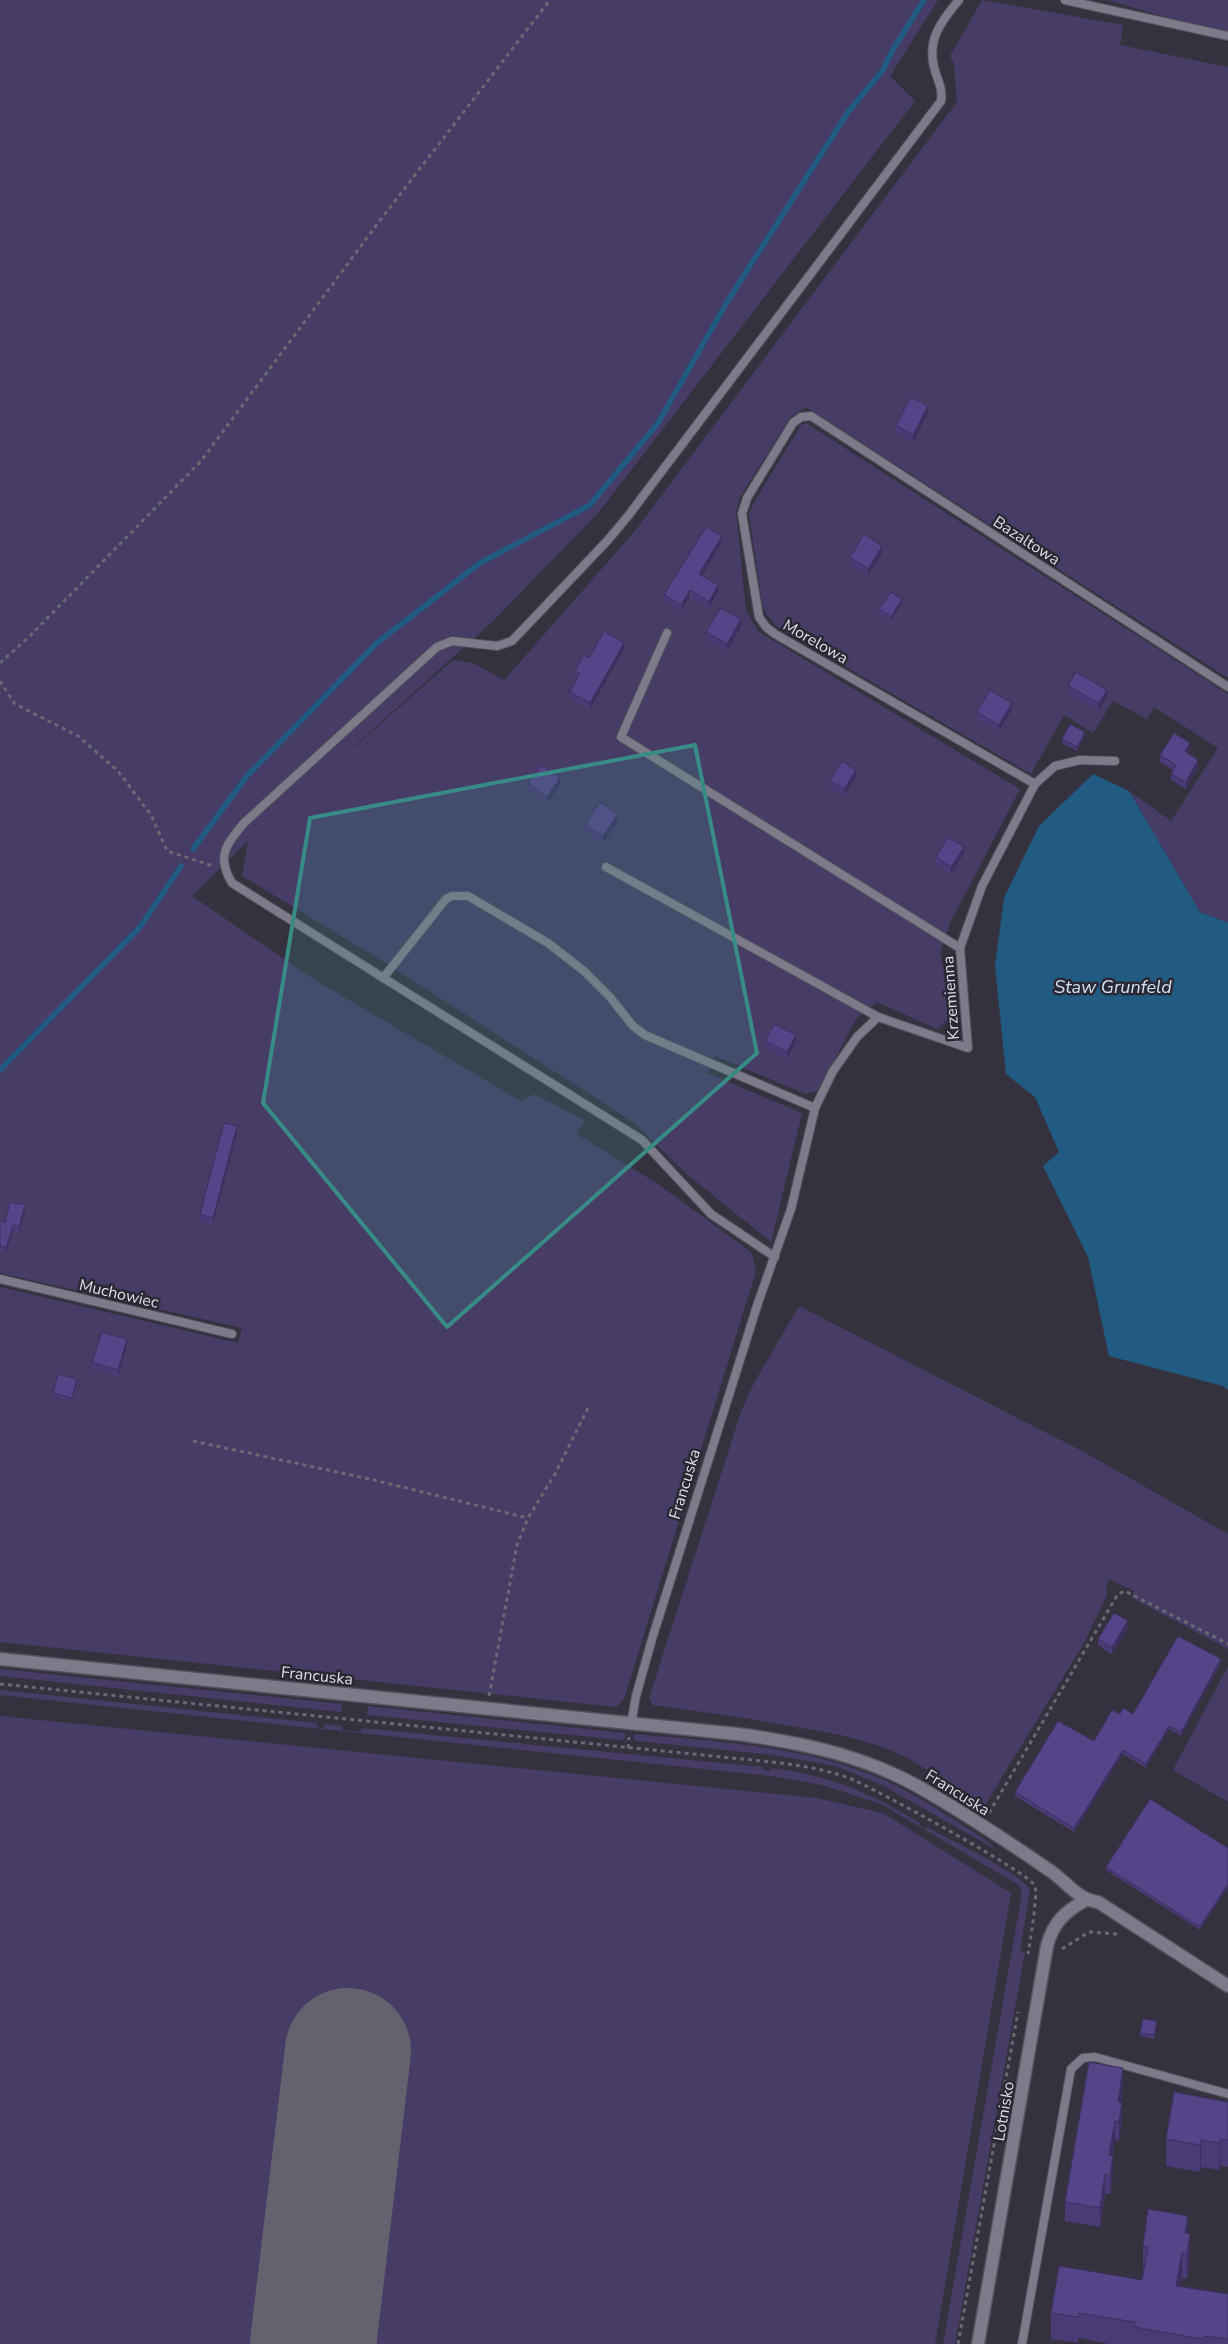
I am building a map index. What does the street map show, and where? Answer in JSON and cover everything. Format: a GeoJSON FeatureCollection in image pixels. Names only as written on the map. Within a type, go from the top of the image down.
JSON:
{"type":"FeatureCollection","features":[{"type":"Feature","properties":{"kind":"street","name":"Francuska"},"geometry":{"type":"LineString","coordinates":[[0,1659],[772,1738],[826,1749],[860,1760],[906,1779],[1053,1873],[1086,1900],[1098,1902],[1228,1986]]}},
{"type":"Feature","properties":{"kind":"street","name":"Lotnisko"},"geometry":{"type":"LineString","coordinates":[[978,2344],[1047,1946],[1050,1934],[1058,1920],[1069,1909],[1086,1900]]}},
{"type":"Feature","properties":{"kind":"lane"},"geometry":{"type":"LineString","coordinates":[[775,1257],[711,1214],[642,1140],[232,883],[224,870],[222,860],[228,843],[244,823],[437,647],[452,641],[497,646],[512,641],[608,540],[941,101],[942,90],[931,53],[934,36],[946,16],[959,0]]}},
{"type":"Feature","properties":{"kind":"lane"},"geometry":{"type":"LineString","coordinates":[[1065,0],[1228,36]]}},
{"type":"Feature","properties":{"kind":"lane","name":"Bazaltowa"},"geometry":{"type":"LineString","coordinates":[[811,416],[1228,687]]}},
{"type":"Feature","properties":{"kind":"lane","name":"Morelowa"},"geometry":{"type":"LineString","coordinates":[[811,416],[801,417],[793,423],[748,498],[742,514],[759,617],[766,627],[775,634],[1035,784]]}},
{"type":"Feature","properties":{"kind":"lane"},"geometry":{"type":"LineString","coordinates":[[667,633],[620,737],[960,948]]}},
{"type":"Feature","properties":{"kind":"lane","name":"Krzemienna"},"geometry":{"type":"LineString","coordinates":[[878,1017],[968,1048],[960,948],[982,886],[1035,784],[1055,766],[1080,760],[1115,761]]}},
{"type":"Feature","properties":{"kind":"lane"},"geometry":{"type":"LineString","coordinates":[[383,978],[446,899],[452,896],[468,896],[548,943],[584,971],[610,997],[633,1026],[646,1035],[815,1108],[833,1071],[857,1036],[878,1017],[606,867]]}},
{"type":"Feature","properties":{"kind":"lane","name":"Francuska"},"geometry":{"type":"LineString","coordinates":[[630,1724],[638,1685],[655,1630],[758,1303],[791,1209],[815,1108]]}},
{"type":"Feature","properties":{"kind":"lane","name":"Muchowiec"},"geometry":{"type":"LineString","coordinates":[[0,1279],[232,1334]]}},
{"type":"Feature","properties":{"kind":"lane"},"geometry":{"type":"LineString","coordinates":[[1022,2344],[1071,2069],[1083,2058],[1096,2057],[1228,2094]]}},
{"type":"Feature","properties":{"kind":"path"},"geometry":{"type":"LineString","coordinates":[[0,663],[30,636],[201,461],[378,223],[550,0]]}},
{"type":"Feature","properties":{"kind":"path"},"geometry":{"type":"LineString","coordinates":[[0,681],[15,704],[78,736],[118,771],[151,815],[167,851],[224,870]]}},
{"type":"Feature","properties":{"kind":"path"},"geometry":{"type":"LineString","coordinates":[[486,1708],[517,1546],[528,1518],[556,1474],[588,1408]]}},
{"type":"Feature","properties":{"kind":"path"},"geometry":{"type":"LineString","coordinates":[[193,1441],[364,1478],[528,1518]]}},
{"type":"Feature","properties":{"kind":"path"},"geometry":{"type":"LineString","coordinates":[[981,1826],[1118,1594],[1125,1591],[1228,1644]]}},
{"type":"Feature","properties":{"kind":"path"},"geometry":{"type":"LineString","coordinates":[[0,1684],[762,1761],[819,1770],[850,1779],[887,1796],[996,1857],[1031,1881],[1036,1891],[1027,1961]]}},
{"type":"Feature","properties":{"kind":"path"},"geometry":{"type":"LineString","coordinates":[[1029,1942],[1063,1948],[1084,1934],[1094,1932],[1105,1934]]}},
{"type":"Feature","properties":{"kind":"path"},"geometry":{"type":"LineString","coordinates":[[958,2344],[1019,2005]]}},
{"type":"Feature","properties":{"kind":"highlighted area"},"geometry":{"type":"Polygon","coordinates":[[[695,745],[757,1053],[447,1327],[263,1103],[310,818],[695,745]]]}},
{"type":"Feature","properties":{"kind":"shaded area"},"geometry":{"type":"Polygon","coordinates":[[[0,0],[938,0],[890,76],[915,101],[599,512],[494,620],[310,786],[453,660],[473,663],[504,680],[635,531],[957,102],[954,63],[950,56],[982,0],[1123,25],[1120,45],[1228,67],[1228,678],[806,407],[790,418],[740,497],[736,512],[746,611],[759,632],[1020,789],[950,923],[940,952],[952,1011],[946,1022],[937,1029],[877,1002],[856,1019],[818,1091],[806,1094],[715,1056],[707,1073],[802,1113],[771,1242],[689,1176],[633,1122],[379,959],[242,876],[248,841],[192,896],[315,980],[521,1101],[534,1094],[585,1120],[577,1134],[658,1184],[752,1253],[756,1271],[624,1699],[616,1707],[0,1642],[0,1287],[238,1343],[242,1328],[0,1273],[0,0]]]}},
{"type":"Feature","properties":{"kind":"shaded area"},"geometry":{"type":"Polygon","coordinates":[[[1108,0],[1228,0],[1228,36],[1108,0]]]}},
{"type":"Feature","properties":{"kind":"shaded area"},"geometry":{"type":"Polygon","coordinates":[[[806,423],[1228,694],[1228,923],[1200,912],[1129,791],[1171,821],[1218,748],[1154,707],[1147,719],[1113,701],[1093,733],[1064,715],[1031,774],[777,627],[766,614],[762,604],[749,514],[801,425],[806,423]]]}},
{"type":"Feature","properties":{"kind":"shaded area"},"geometry":{"type":"Polygon","coordinates":[[[799,1306],[1084,1452],[1228,1534],[1228,1649],[1132,1598],[1134,1591],[1109,1579],[1106,1585],[1107,1595],[1084,1643],[985,1805],[906,1757],[880,1746],[841,1735],[745,1718],[653,1705],[649,1698],[741,1412],[754,1383],[799,1306]]]}},
{"type":"Feature","properties":{"kind":"shaded area"},"geometry":{"type":"Polygon","coordinates":[[[1228,1666],[1228,1802],[1173,1770],[1228,1666]]]}},
{"type":"Feature","properties":{"kind":"shaded area"},"geometry":{"type":"Polygon","coordinates":[[[0,1669],[342,1704],[341,1712],[0,1676],[0,1669]]]}},
{"type":"Feature","properties":{"kind":"shaded area"},"geometry":{"type":"Polygon","coordinates":[[[0,1690],[317,1723],[317,1727],[324,1728],[325,1724],[342,1726],[342,1730],[361,1732],[361,1728],[762,1767],[763,1770],[770,1771],[771,1768],[792,1771],[812,1775],[866,1794],[920,1823],[919,1825],[925,1829],[927,1827],[1013,1874],[1030,1890],[1020,1951],[1025,1952],[955,2344],[943,2344],[1022,1893],[1019,1885],[881,1804],[822,1785],[770,1776],[0,1695],[0,1690]]]}},
{"type":"Feature","properties":{"kind":"shaded area"},"geometry":{"type":"Polygon","coordinates":[[[368,1706],[625,1733],[625,1738],[622,1740],[367,1715],[368,1706]]]}},
{"type":"Feature","properties":{"kind":"shaded area"},"geometry":{"type":"Polygon","coordinates":[[[0,1716],[816,1798],[883,1813],[1011,1893],[935,2344],[0,2344],[0,1716]]]}},
{"type":"Feature","properties":{"kind":"shaded area"},"geometry":{"type":"Polygon","coordinates":[[[634,1734],[783,1750],[841,1764],[892,1783],[914,1795],[983,1838],[995,1849],[882,1785],[835,1766],[774,1755],[637,1741],[634,1740],[634,1734]]]}},
{"type":"Feature","properties":{"kind":"water","name":"Staw Grunfeld"},"geometry":{"type":"Polygon","coordinates":[[[1093,774],[1129,791],[1200,912],[1228,923],[1228,1390],[1223,1386],[1109,1356],[1088,1257],[1043,1166],[1059,1152],[1035,1097],[1006,1074],[995,966],[1004,898],[1039,826],[1093,774]]]}},
{"type":"Feature","properties":{"kind":"building"},"geometry":{"type":"Polygon","coordinates":[[[911,397],[928,406],[913,435],[896,425],[911,397]]]}},
{"type":"Feature","properties":{"kind":"building"},"geometry":{"type":"Polygon","coordinates":[[[706,527],[722,536],[699,574],[718,585],[709,602],[690,590],[681,605],[664,595],[706,527]]]}},
{"type":"Feature","properties":{"kind":"building"},"geometry":{"type":"Polygon","coordinates":[[[864,534],[882,546],[868,569],[850,557],[864,534]]]}},
{"type":"Feature","properties":{"kind":"building"},"geometry":{"type":"Polygon","coordinates":[[[891,592],[902,599],[891,617],[879,609],[891,592]]]}},
{"type":"Feature","properties":{"kind":"building"},"geometry":{"type":"Polygon","coordinates":[[[720,608],[741,619],[727,644],[706,632],[720,608]]]}},
{"type":"Feature","properties":{"kind":"building"},"geometry":{"type":"Polygon","coordinates":[[[604,631],[624,643],[590,703],[570,692],[580,673],[575,671],[584,655],[589,658],[604,631]]]}},
{"type":"Feature","properties":{"kind":"building"},"geometry":{"type":"Polygon","coordinates":[[[1076,672],[1107,690],[1099,703],[1068,686],[1076,672]]]}},
{"type":"Feature","properties":{"kind":"building"},"geometry":{"type":"Polygon","coordinates":[[[990,690],[1012,703],[999,725],[977,712],[990,690]]]}},
{"type":"Feature","properties":{"kind":"building"},"geometry":{"type":"Polygon","coordinates":[[[1070,724],[1085,732],[1077,747],[1062,739],[1070,724]]]}},
{"type":"Feature","properties":{"kind":"building"},"geometry":{"type":"Polygon","coordinates":[[[1174,733],[1190,743],[1185,751],[1198,760],[1186,782],[1171,774],[1176,765],[1160,755],[1174,733]]]}},
{"type":"Feature","properties":{"kind":"building"},"geometry":{"type":"Polygon","coordinates":[[[842,761],[856,770],[844,789],[830,781],[842,761]]]}},
{"type":"Feature","properties":{"kind":"building"},"geometry":{"type":"Polygon","coordinates":[[[541,765],[560,778],[547,797],[528,783],[541,765]]]}},
{"type":"Feature","properties":{"kind":"building"},"geometry":{"type":"Polygon","coordinates":[[[600,802],[618,814],[603,836],[585,825],[600,802]]]}},
{"type":"Feature","properties":{"kind":"building"},"geometry":{"type":"Polygon","coordinates":[[[948,837],[964,847],[951,867],[936,857],[948,837]]]}},
{"type":"Feature","properties":{"kind":"building"},"geometry":{"type":"Polygon","coordinates":[[[774,1024],[796,1035],[787,1052],[765,1041],[774,1024]]]}},
{"type":"Feature","properties":{"kind":"building"},"geometry":{"type":"Polygon","coordinates":[[[224,1123],[237,1126],[213,1218],[200,1214],[224,1123]]]}},
{"type":"Feature","properties":{"kind":"building"},"geometry":{"type":"Polygon","coordinates":[[[10,1202],[25,1205],[19,1227],[13,1225],[6,1248],[0,1246],[0,1221],[5,1223],[10,1202]]]}},
{"type":"Feature","properties":{"kind":"building"},"geometry":{"type":"Polygon","coordinates":[[[102,1332],[127,1339],[118,1370],[92,1362],[102,1332]]]}},
{"type":"Feature","properties":{"kind":"building"},"geometry":{"type":"Polygon","coordinates":[[[58,1374],[77,1379],[72,1398],[53,1393],[58,1374]]]}},
{"type":"Feature","properties":{"kind":"building"},"geometry":{"type":"Polygon","coordinates":[[[1114,1613],[1128,1621],[1112,1647],[1098,1639],[1114,1613]]]}},
{"type":"Feature","properties":{"kind":"building"},"geometry":{"type":"Polygon","coordinates":[[[1178,1636],[1221,1659],[1181,1732],[1169,1726],[1146,1764],[1123,1750],[1074,1828],[1015,1792],[1058,1721],[1094,1741],[1112,1710],[1120,1714],[1123,1708],[1133,1714],[1178,1636]]]}},
{"type":"Feature","properties":{"kind":"building"},"geometry":{"type":"Polygon","coordinates":[[[1150,1799],[1228,1848],[1228,1884],[1200,1927],[1106,1867],[1150,1799]]]}},
{"type":"Feature","properties":{"kind":"building"},"geometry":{"type":"Polygon","coordinates":[[[1143,2019],[1157,2021],[1154,2035],[1140,2033],[1143,2019]]]}},
{"type":"Feature","properties":{"kind":"building"},"geometry":{"type":"Polygon","coordinates":[[[1089,2062],[1123,2068],[1118,2102],[1122,2102],[1119,2122],[1115,2121],[1109,2155],[1113,2156],[1110,2175],[1105,2174],[1100,2208],[1065,2202],[1089,2062]]]}},
{"type":"Feature","properties":{"kind":"building"},"geometry":{"type":"Polygon","coordinates":[[[1174,2092],[1228,2102],[1228,2140],[1220,2139],[1219,2143],[1201,2140],[1200,2145],[1166,2139],[1174,2092]]]}},
{"type":"Feature","properties":{"kind":"building"},"geometry":{"type":"Polygon","coordinates":[[[1148,2209],[1188,2216],[1185,2233],[1190,2234],[1187,2253],[1182,2253],[1176,2286],[1228,2294],[1228,2339],[1204,2336],[1203,2339],[1134,2327],[1135,2322],[1078,2313],[1078,2317],[1051,2313],[1059,2266],[1142,2280],[1148,2247],[1143,2246],[1148,2209]]]}},
{"type":"Feature","properties":{"kind":"waterway"},"geometry":{"type":"LineString","coordinates":[[193,849],[247,776],[377,643],[480,563],[590,505],[658,423],[727,302],[848,112],[883,70],[892,51],[924,0]]}},
{"type":"Feature","properties":{"kind":"waterway"},"geometry":{"type":"LineString","coordinates":[[0,1070],[140,927],[181,866]]}},
{"type":"Feature","properties":{"kind":"runway"},"geometry":{"type":"LineString","coordinates":[[313,2344],[348,2051]]}}]}
